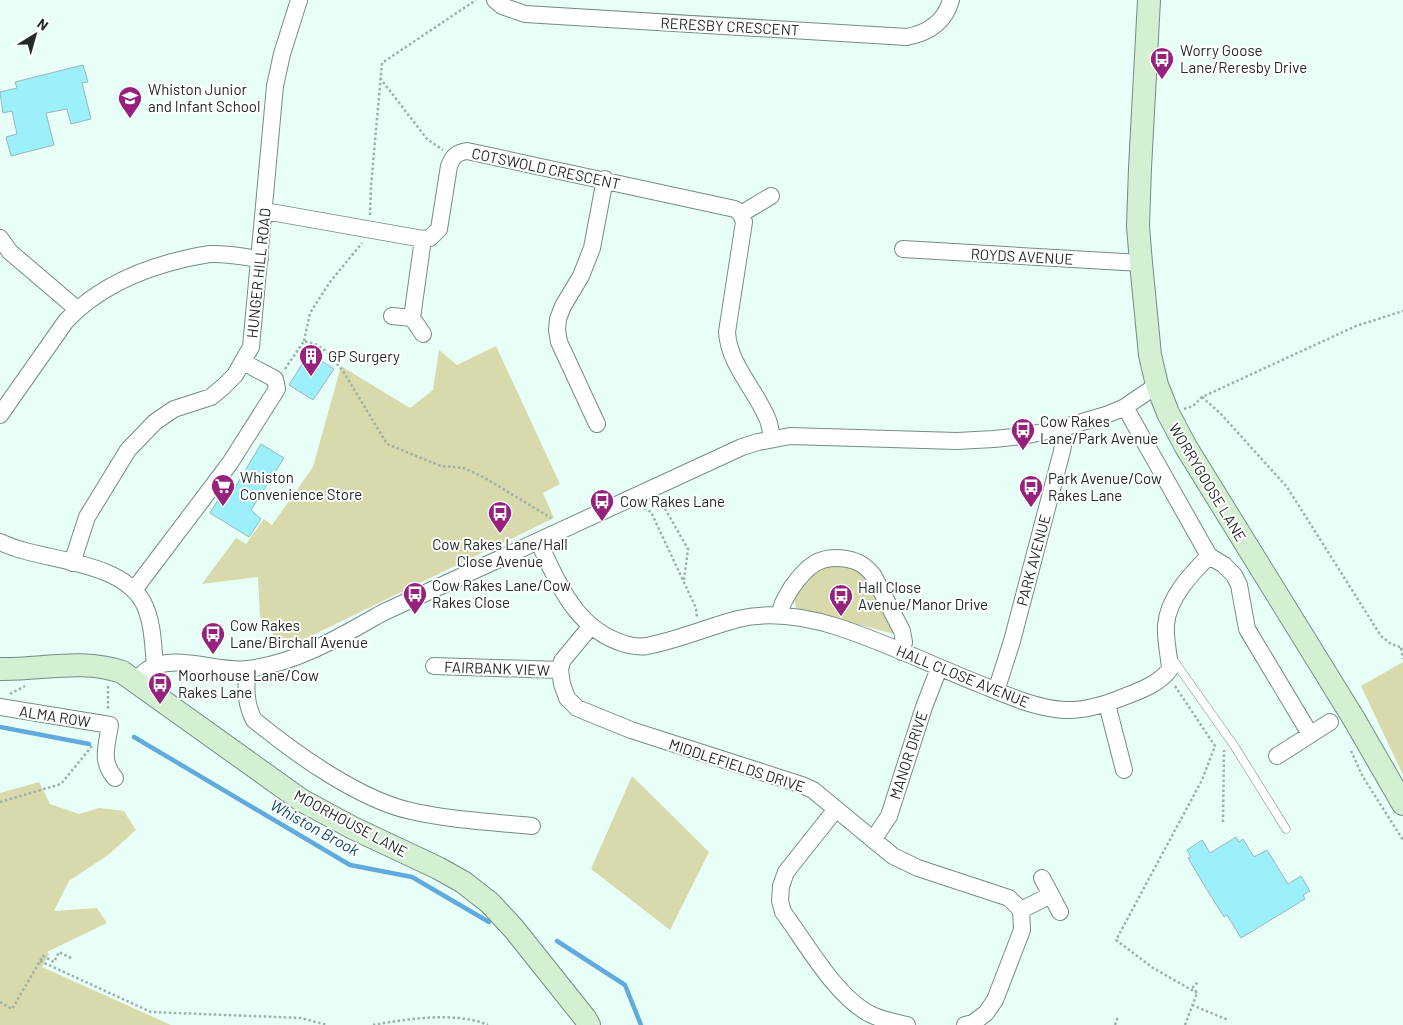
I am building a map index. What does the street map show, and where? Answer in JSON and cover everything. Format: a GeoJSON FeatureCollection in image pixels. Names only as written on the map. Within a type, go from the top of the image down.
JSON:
{"type":"FeatureCollection","features":[{"type":"Feature","properties":{"kind":"main road","name":"WORRYGOOSE LANE"},"geometry":{"type":"LineString","coordinates":[[1149,0],[1138,226],[1150,355],[1157,385],[1168,413],[1217,498],[1354,719],[1403,804]]}},
{"type":"Feature","properties":{"kind":"main road","name":"MOORHOUSE LANE"},"geometry":{"type":"LineString","coordinates":[[0,669],[20,670],[69,664],[107,667],[122,672],[301,800],[352,828],[464,882],[490,903],[514,929],[589,1025]]}},
{"type":"Feature","properties":{"kind":"street","name":"HUNGER HILL ROAD"},"geometry":{"type":"LineString","coordinates":[[72,563],[87,517],[128,450],[155,422],[174,409],[211,397],[234,375],[251,347],[275,86],[282,54],[299,0]]}},
{"type":"Feature","properties":{"kind":"street","name":"RERESBY CRESCENT"},"geometry":{"type":"LineString","coordinates":[[495,0],[502,6],[525,14],[907,37],[922,34],[936,25],[948,10],[951,0]]}},
{"type":"Feature","properties":{"kind":"street","name":"COTSWOLD CRESCENT"},"geometry":{"type":"LineString","coordinates":[[423,239],[430,238],[439,229],[452,157],[458,152],[467,151],[727,206],[741,214]]}},
{"type":"Feature","properties":{"kind":"street"},"geometry":{"type":"LineString","coordinates":[[597,424],[559,342],[557,330],[558,318],[563,306],[582,276],[592,248],[604,180]]}},
{"type":"Feature","properties":{"kind":"street"},"geometry":{"type":"LineString","coordinates":[[771,196],[741,214],[744,222],[727,332],[728,344],[767,418],[772,439]]}},
{"type":"Feature","properties":{"kind":"street"},"geometry":{"type":"LineString","coordinates":[[265,210],[423,239],[412,318],[424,334]]}},
{"type":"Feature","properties":{"kind":"street"},"geometry":{"type":"LineString","coordinates":[[0,238],[10,252],[77,309]]}},
{"type":"Feature","properties":{"kind":"street","name":"ROYDS AVENUE"},"geometry":{"type":"LineString","coordinates":[[903,249],[1141,263]]}},
{"type":"Feature","properties":{"kind":"street"},"geometry":{"type":"LineString","coordinates":[[0,414],[66,321],[77,309],[94,296],[150,268],[172,262],[208,254],[260,259]]}},
{"type":"Feature","properties":{"kind":"street"},"geometry":{"type":"LineString","coordinates":[[392,316],[412,318]]}},
{"type":"Feature","properties":{"kind":"street"},"geometry":{"type":"LineString","coordinates":[[134,590],[230,463],[277,389],[275,379],[243,362]]}},
{"type":"Feature","properties":{"kind":"street"},"geometry":{"type":"LineString","coordinates":[[136,681],[147,670],[155,666],[174,662],[232,670],[247,669],[286,660],[329,642],[382,613],[742,447],[790,436],[957,441],[994,440],[1062,428],[1106,415],[1125,407],[1157,385]]}},
{"type":"Feature","properties":{"kind":"street"},"geometry":{"type":"LineString","coordinates":[[1125,407],[1209,556],[1224,565],[1234,575],[1239,585],[1247,629],[1310,734]]}},
{"type":"Feature","properties":{"kind":"street","name":"PARK AVENUE"},"geometry":{"type":"LineString","coordinates":[[996,690],[1012,641],[1062,451],[1064,440],[1062,428]]}},
{"type":"Feature","properties":{"kind":"street"},"geometry":{"type":"LineString","coordinates":[[0,542],[21,550],[109,574],[134,590],[142,601],[149,618],[155,666]]}},
{"type":"Feature","properties":{"kind":"street","name":"HALL CLOSE AVENUE"},"geometry":{"type":"LineString","coordinates":[[538,542],[565,596],[576,612],[591,626],[606,636],[626,644],[646,646],[740,619],[780,616],[804,619],[838,627],[1035,705],[1066,710],[1082,709],[1107,704],[1170,682]]}},
{"type":"Feature","properties":{"kind":"street"},"geometry":{"type":"LineString","coordinates":[[1170,682],[1166,624],[1183,584],[1209,556]]}},
{"type":"Feature","properties":{"kind":"street"},"geometry":{"type":"LineString","coordinates":[[780,616],[780,607],[784,600],[798,579],[810,566],[830,557],[853,560],[867,568],[873,575],[902,631],[904,642],[902,652]]}},
{"type":"Feature","properties":{"kind":"street"},"geometry":{"type":"LineString","coordinates":[[560,670],[562,662],[591,626]]}},
{"type":"Feature","properties":{"kind":"street"},"geometry":{"type":"LineString","coordinates":[[0,658],[36,660],[48,666]]}},
{"type":"Feature","properties":{"kind":"street","name":"FAIRBANK VIEW"},"geometry":{"type":"LineString","coordinates":[[434,666],[560,670]]}},
{"type":"Feature","properties":{"kind":"street","name":"MANOR DRIVE"},"geometry":{"type":"LineString","coordinates":[[873,840],[889,816],[924,707],[939,668]]}},
{"type":"Feature","properties":{"kind":"street"},"geometry":{"type":"LineString","coordinates":[[247,669],[246,697],[254,720],[323,770],[368,796],[409,811],[425,814],[532,826]]}},
{"type":"Feature","properties":{"kind":"street","name":"MIDDLEFIELDS DRIVE"},"geometry":{"type":"LineString","coordinates":[[560,670],[567,698],[577,708],[631,730],[813,790],[893,856],[918,868],[1009,898],[1021,910]]}},
{"type":"Feature","properties":{"kind":"street"},"geometry":{"type":"LineString","coordinates":[[1107,704],[1124,770]]}},
{"type":"Feature","properties":{"kind":"street","name":"ALMA ROW"},"geometry":{"type":"LineString","coordinates":[[0,707],[110,725]]}},
{"type":"Feature","properties":{"kind":"street"},"geometry":{"type":"LineString","coordinates":[[1277,756],[1330,722]]}},
{"type":"Feature","properties":{"kind":"street"},"geometry":{"type":"LineString","coordinates":[[110,725],[105,762],[108,770],[115,778]]}},
{"type":"Feature","properties":{"kind":"street"},"geometry":{"type":"LineString","coordinates":[[836,809],[786,872],[780,901],[783,912],[843,994],[870,1014],[907,1025]]}},
{"type":"Feature","properties":{"kind":"street"},"geometry":{"type":"LineString","coordinates":[[1042,878],[1060,912]]}},
{"type":"Feature","properties":{"kind":"street"},"geometry":{"type":"LineString","coordinates":[[965,1025],[973,1024],[986,1014],[995,1000],[1022,930],[1021,910],[1051,895]]}},
{"type":"Feature","properties":{"kind":"lane"},"geometry":{"type":"LineString","coordinates":[[1168,653],[1234,746],[1286,829]]}},
{"type":"Feature","properties":{"kind":"path"},"geometry":{"type":"LineString","coordinates":[[275,379],[281,375],[304,341],[310,313],[330,282],[360,245],[370,229],[370,186],[382,63],[476,0]]}},
{"type":"Feature","properties":{"kind":"path"},"geometry":{"type":"LineString","coordinates":[[380,78],[428,139],[452,157]]}},
{"type":"Feature","properties":{"kind":"path"},"geometry":{"type":"LineString","coordinates":[[1168,413],[1193,406],[1202,397],[1356,326],[1403,310]]}},
{"type":"Feature","properties":{"kind":"path"},"geometry":{"type":"LineString","coordinates":[[304,341],[317,345],[326,351],[343,371],[387,444],[441,466],[464,468],[485,478],[567,528]]}},
{"type":"Feature","properties":{"kind":"path"},"geometry":{"type":"LineString","coordinates":[[1202,397],[1287,486],[1381,636],[1391,644],[1402,648],[1403,659]]}},
{"type":"Feature","properties":{"kind":"path"},"geometry":{"type":"LineString","coordinates":[[653,488],[688,549],[684,582]]}},
{"type":"Feature","properties":{"kind":"path"},"geometry":{"type":"LineString","coordinates":[[630,499],[651,512],[696,608],[698,631]]}},
{"type":"Feature","properties":{"kind":"path"},"geometry":{"type":"LineString","coordinates":[[1170,682],[1184,689]]}},
{"type":"Feature","properties":{"kind":"path"},"geometry":{"type":"LineString","coordinates":[[1170,682],[1214,746],[1202,780],[1116,940],[1153,968],[1196,993]]}},
{"type":"Feature","properties":{"kind":"path"},"geometry":{"type":"LineString","coordinates":[[0,802],[61,784],[110,725]]}},
{"type":"Feature","properties":{"kind":"path"},"geometry":{"type":"LineString","coordinates":[[1223,822],[1224,750]]}},
{"type":"Feature","properties":{"kind":"path"},"geometry":{"type":"LineString","coordinates":[[0,1002],[12,1009],[43,956],[54,962],[59,952],[73,959]]}},
{"type":"Feature","properties":{"kind":"path"},"geometry":{"type":"LineString","coordinates":[[40,961],[151,1012],[301,1018],[327,1025]]}},
{"type":"Feature","properties":{"kind":"path"},"geometry":{"type":"LineString","coordinates":[[1185,1025],[1196,993],[1193,987],[1198,982]]}},
{"type":"Feature","properties":{"kind":"path"},"geometry":{"type":"LineString","coordinates":[[1192,1005],[1228,1020]]}},
{"type":"Feature","properties":{"kind":"path"},"geometry":{"type":"LineString","coordinates":[[1115,1025],[1118,1016]]}},
{"type":"Feature","properties":{"kind":"path"},"geometry":{"type":"LineString","coordinates":[[373,1025],[444,1018],[473,1019],[488,1025]]}},
{"type":"Feature","properties":{"kind":"green space"},"geometry":{"type":"Polygon","coordinates":[[[496,346],[560,484],[543,493],[554,518],[284,649],[260,617],[258,577],[202,584],[236,538],[246,544],[264,519],[272,525],[313,467],[341,366],[410,408],[433,390],[439,350],[457,365],[496,346]]]}},
{"type":"Feature","properties":{"kind":"green space"},"geometry":{"type":"Polygon","coordinates":[[[823,564],[857,567],[868,577],[898,635],[796,608],[794,599],[805,580],[823,564]]]}},
{"type":"Feature","properties":{"kind":"green space"},"geometry":{"type":"Polygon","coordinates":[[[1403,662],[1403,775],[1361,686],[1403,662]]]}},
{"type":"Feature","properties":{"kind":"green space"},"geometry":{"type":"Polygon","coordinates":[[[632,776],[709,852],[670,930],[591,869],[632,776]]]}},
{"type":"Feature","properties":{"kind":"green space"},"geometry":{"type":"Polygon","coordinates":[[[39,782],[50,804],[79,814],[99,808],[124,811],[136,830],[108,855],[69,881],[54,911],[97,908],[107,923],[47,952],[49,954],[42,967],[171,1025],[0,1025],[0,793],[39,782]]]}},
{"type":"Feature","properties":{"kind":"building"},"geometry":{"type":"Polygon","coordinates":[[[83,65],[88,82],[82,83],[91,119],[71,124],[67,109],[46,113],[54,145],[11,156],[6,137],[17,134],[12,111],[3,113],[0,92],[17,88],[15,82],[83,65]]]}},
{"type":"Feature","properties":{"kind":"building","name":"GP Surgery"},"geometry":{"type":"Polygon","coordinates":[[[309,353],[334,369],[313,400],[289,385],[309,353]]]}},
{"type":"Feature","properties":{"kind":"building"},"geometry":{"type":"Polygon","coordinates":[[[261,444],[284,458],[251,510],[261,519],[249,537],[210,513],[223,492],[230,496],[261,444]]]}},
{"type":"Feature","properties":{"kind":"building"},"geometry":{"type":"Polygon","coordinates":[[[1236,837],[1239,842],[1243,839],[1254,857],[1267,850],[1288,884],[1301,876],[1310,891],[1303,895],[1305,899],[1241,938],[1227,915],[1224,917],[1209,893],[1188,858],[1191,857],[1187,850],[1202,840],[1210,853],[1236,837]]]}},
{"type":"Feature","properties":{"kind":"waterway","name":"Whiston Brook"},"geometry":{"type":"LineString","coordinates":[[0,727],[89,744]]}},
{"type":"Feature","properties":{"kind":"waterway","name":"Whiston Brook"},"geometry":{"type":"LineString","coordinates":[[134,737],[350,865],[412,877],[489,922]]}},
{"type":"Feature","properties":{"kind":"waterway","name":"Whiston Brook"},"geometry":{"type":"LineString","coordinates":[[557,941],[625,985],[641,1025]]}},
{"type":"Feature","properties":{"kind":"place","name":"Worry Goose Lane/Reresby Drive"},"geometry":{"type":"Point","coordinates":[1162,80]}},
{"type":"Feature","properties":{"kind":"place","name":"Whiston Junior and Infant School"},"geometry":{"type":"Point","coordinates":[130,119]}},
{"type":"Feature","properties":{"kind":"place","name":"GP Surgery"},"geometry":{"type":"Point","coordinates":[311,377]}},
{"type":"Feature","properties":{"kind":"place","name":"Cow Rakes Lane/Park Avenue"},"geometry":{"type":"Point","coordinates":[1023,451]}},
{"type":"Feature","properties":{"kind":"place","name":"Whiston Convenience Store"},"geometry":{"type":"Point","coordinates":[223,507]}},
{"type":"Feature","properties":{"kind":"place","name":"Park Avenue/Cow Rakes Lane"},"geometry":{"type":"Point","coordinates":[1031,508]}},
{"type":"Feature","properties":{"kind":"place","name":"Cow Rakes Lane"},"geometry":{"type":"Point","coordinates":[602,522]}},
{"type":"Feature","properties":{"kind":"place","name":"Cow Rakes Lane/Hall Close Avenue"},"geometry":{"type":"Point","coordinates":[500,534]}},
{"type":"Feature","properties":{"kind":"place","name":"Cow Rakes Lane/Cow Rakes Close"},"geometry":{"type":"Point","coordinates":[415,615]}},
{"type":"Feature","properties":{"kind":"place","name":"Hall Close Avenue/Manor Drive"},"geometry":{"type":"Point","coordinates":[841,617]}},
{"type":"Feature","properties":{"kind":"place","name":"Cow Rakes Lane/Birchall Avenue"},"geometry":{"type":"Point","coordinates":[213,655]}},
{"type":"Feature","properties":{"kind":"place","name":"Moorhouse Lane/Cow Rakes Lane"},"geometry":{"type":"Point","coordinates":[160,705]}}]}
